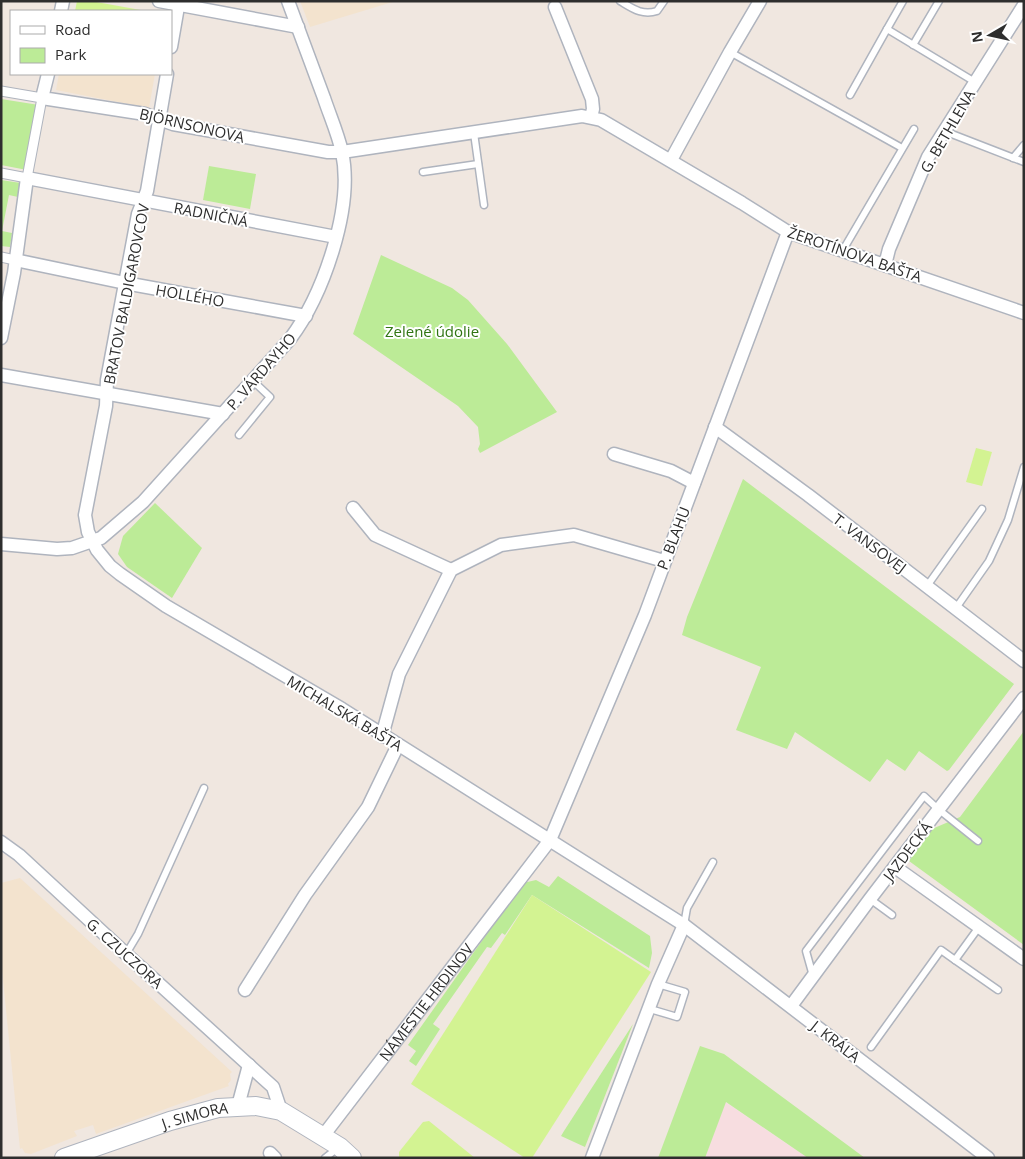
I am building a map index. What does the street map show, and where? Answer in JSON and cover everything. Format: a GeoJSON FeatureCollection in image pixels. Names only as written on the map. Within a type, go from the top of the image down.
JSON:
{"type":"FeatureCollection","features":[{"type":"Feature","properties":{"kind":"main road","name":"J. SIMORA"},"geometry":{"type":"LineString","coordinates":[[64,1158],[170,1121],[218,1108],[238,1106],[256,1106],[280,1111],[323,1136]]}},
{"type":"Feature","properties":{"kind":"main road"},"geometry":{"type":"LineString","coordinates":[[323,1136],[346,1152]]}},
{"type":"Feature","properties":{"kind":"street"},"geometry":{"type":"LineString","coordinates":[[159,1],[179,3],[298,27]]}},
{"type":"Feature","properties":{"kind":"street","name":"P. VÁRDAYHO"},"geometry":{"type":"LineString","coordinates":[[93,542],[102,538],[143,502],[253,381],[290,339],[306,316],[321,284],[336,238],[344,192],[342,152],[288,1]]}},
{"type":"Feature","properties":{"kind":"street"},"geometry":{"type":"LineString","coordinates":[[671,160],[760,1]]}},
{"type":"Feature","properties":{"kind":"street"},"geometry":{"type":"LineString","coordinates":[[172,42],[179,3]]}},
{"type":"Feature","properties":{"kind":"street","name":"G. BETHLENA"},"geometry":{"type":"LineString","coordinates":[[886,264],[889,250],[928,156],[1024,5]]}},
{"type":"Feature","properties":{"kind":"street"},"geometry":{"type":"LineString","coordinates":[[555,7],[592,99],[593,109],[591,117]]}},
{"type":"Feature","properties":{"kind":"street"},"geometry":{"type":"LineString","coordinates":[[1,338],[27,178],[48,75]]}},
{"type":"Feature","properties":{"kind":"street","name":"BRATOV BALDIGAROVCOV"},"geometry":{"type":"LineString","coordinates":[[93,542],[88,532],[85,515],[106,406],[107,380],[125,283],[138,214],[147,190],[167,75]]}},
{"type":"Feature","properties":{"kind":"street"},"geometry":{"type":"LineString","coordinates":[[1,91],[42,98]]}},
{"type":"Feature","properties":{"kind":"street","name":"BJÖRNSONOVA"},"geometry":{"type":"LineString","coordinates":[[42,98],[145,114],[173,124],[310,149],[342,152]]}},
{"type":"Feature","properties":{"kind":"street","name":"ŽEROTÍNOVA BAŠTA"},"geometry":{"type":"LineString","coordinates":[[342,152],[582,116],[591,117],[601,120],[671,160],[788,232],[886,264],[1024,313]]}},
{"type":"Feature","properties":{"kind":"street"},"geometry":{"type":"LineString","coordinates":[[1,173],[27,178]]}},
{"type":"Feature","properties":{"kind":"street","name":"RADNIČNÁ"},"geometry":{"type":"LineString","coordinates":[[27,178],[336,238]]}},
{"type":"Feature","properties":{"kind":"street","name":"P. BLAHU"},"geometry":{"type":"LineString","coordinates":[[550,840],[645,615],[788,232]]}},
{"type":"Feature","properties":{"kind":"street"},"geometry":{"type":"LineString","coordinates":[[1,257],[15,260]]}},
{"type":"Feature","properties":{"kind":"street","name":"HOLLÉHO"},"geometry":{"type":"LineString","coordinates":[[15,260],[125,283],[306,316]]}},
{"type":"Feature","properties":{"kind":"street"},"geometry":{"type":"LineString","coordinates":[[1,374],[223,414]]}},
{"type":"Feature","properties":{"kind":"street","name":"T. VANSOVEJ"},"geometry":{"type":"LineString","coordinates":[[714,427],[808,495],[1024,660]]}},
{"type":"Feature","properties":{"kind":"street"},"geometry":{"type":"LineString","coordinates":[[614,454],[671,471],[694,483]]}},
{"type":"Feature","properties":{"kind":"street"},"geometry":{"type":"LineString","coordinates":[[353,508],[375,535],[451,570]]}},
{"type":"Feature","properties":{"kind":"street"},"geometry":{"type":"LineString","coordinates":[[382,736],[400,674],[451,570],[501,545],[574,534],[664,561]]}},
{"type":"Feature","properties":{"kind":"street"},"geometry":{"type":"LineString","coordinates":[[1,544],[72,548],[93,542]]}},
{"type":"Feature","properties":{"kind":"street","name":"MICHALSKÁ BAŠTA"},"geometry":{"type":"LineString","coordinates":[[93,542],[110,566],[166,606],[342,709],[684,925]]}},
{"type":"Feature","properties":{"kind":"street","name":"JAZDECKÁ"},"geometry":{"type":"LineString","coordinates":[[791,1006],[938,809],[1024,698]]}},
{"type":"Feature","properties":{"kind":"street"},"geometry":{"type":"LineString","coordinates":[[245,990],[304,896],[368,807],[398,745]]}},
{"type":"Feature","properties":{"kind":"street","name":"NÁMESTIE HRDINOV"},"geometry":{"type":"LineString","coordinates":[[323,1136],[345,1102],[550,840]]}},
{"type":"Feature","properties":{"kind":"street","name":"G. CZUCZORA"},"geometry":{"type":"LineString","coordinates":[[1,842],[19,855],[273,1087],[280,1111]]}},
{"type":"Feature","properties":{"kind":"street"},"geometry":{"type":"LineString","coordinates":[[895,867],[1024,959]]}},
{"type":"Feature","properties":{"kind":"street"},"geometry":{"type":"LineString","coordinates":[[592,1158],[658,984],[684,925]]}},
{"type":"Feature","properties":{"kind":"street","name":"J. KRÁĽA"},"geometry":{"type":"LineString","coordinates":[[684,925],[988,1158]]}},
{"type":"Feature","properties":{"kind":"street"},"geometry":{"type":"LineString","coordinates":[[238,1106],[249,1065]]}},
{"type":"Feature","properties":{"kind":"lane"},"geometry":{"type":"LineString","coordinates":[[620,1],[645,13],[657,11],[664,1]]}},
{"type":"Feature","properties":{"kind":"lane"},"geometry":{"type":"LineString","coordinates":[[850,95],[903,1]]}},
{"type":"Feature","properties":{"kind":"lane"},"geometry":{"type":"LineString","coordinates":[[913,45],[939,1]]}},
{"type":"Feature","properties":{"kind":"lane"},"geometry":{"type":"LineString","coordinates":[[887,29],[975,82]]}},
{"type":"Feature","properties":{"kind":"lane"},"geometry":{"type":"LineString","coordinates":[[730,52],[902,148]]}},
{"type":"Feature","properties":{"kind":"lane"},"geometry":{"type":"LineString","coordinates":[[843,250],[914,128]]}},
{"type":"Feature","properties":{"kind":"lane"},"geometry":{"type":"LineString","coordinates":[[944,132],[1024,162]]}},
{"type":"Feature","properties":{"kind":"lane"},"geometry":{"type":"LineString","coordinates":[[474,133],[484,204]]}},
{"type":"Feature","properties":{"kind":"lane"},"geometry":{"type":"LineString","coordinates":[[1013,158],[1024,145]]}},
{"type":"Feature","properties":{"kind":"lane"},"geometry":{"type":"LineString","coordinates":[[423,172],[478,164]]}},
{"type":"Feature","properties":{"kind":"lane"},"geometry":{"type":"LineString","coordinates":[[239,435],[270,397],[253,381]]}},
{"type":"Feature","properties":{"kind":"lane"},"geometry":{"type":"LineString","coordinates":[[956,608],[989,561],[1008,520],[1024,467]]}},
{"type":"Feature","properties":{"kind":"lane"},"geometry":{"type":"LineString","coordinates":[[927,586],[982,509]]}},
{"type":"Feature","properties":{"kind":"lane"},"geometry":{"type":"LineString","coordinates":[[126,954],[138,934],[204,788]]}},
{"type":"Feature","properties":{"kind":"lane"},"geometry":{"type":"LineString","coordinates":[[814,976],[806,951],[924,796],[978,841]]}},
{"type":"Feature","properties":{"kind":"lane"},"geometry":{"type":"LineString","coordinates":[[684,925],[687,908],[713,862]]}},
{"type":"Feature","properties":{"kind":"lane"},"geometry":{"type":"LineString","coordinates":[[870,899],[892,915]]}},
{"type":"Feature","properties":{"kind":"lane"},"geometry":{"type":"LineString","coordinates":[[955,960],[979,927]]}},
{"type":"Feature","properties":{"kind":"lane"},"geometry":{"type":"LineString","coordinates":[[872,1047],[941,950],[998,990]]}},
{"type":"Feature","properties":{"kind":"lane"},"geometry":{"type":"LineString","coordinates":[[650,1009],[677,1017],[684,992],[658,984]]}},
{"type":"Feature","properties":{"kind":"lane"},"geometry":{"type":"LineString","coordinates":[[325,1158],[346,1152]]}},
{"type":"Feature","properties":{"kind":"shaded area"},"geometry":{"type":"Polygon","coordinates":[[[300,1],[396,1],[310,27],[300,1]]]}},
{"type":"Feature","properties":{"kind":"shaded area"},"geometry":{"type":"Polygon","coordinates":[[[59,75],[155,75],[149,108],[56,90],[59,75]]]}},
{"type":"Feature","properties":{"kind":"shaded area"},"geometry":{"type":"Polygon","coordinates":[[[20,878],[232,1072],[230,1074],[229,1086],[96,1134],[93,1125],[74,1131],[77,1136],[31,1154],[25,1153],[22,1148],[20,1149],[1,960],[1,883],[20,878]]]}},
{"type":"Feature","properties":{"kind":"shaded area"},"geometry":{"type":"Polygon","coordinates":[[[725,1102],[808,1158],[705,1158],[725,1102]]]}},
{"type":"Feature","properties":{"kind":"green space"},"geometry":{"type":"Polygon","coordinates":[[[77,1],[91,1],[140,10],[75,10],[77,1]]]}},
{"type":"Feature","properties":{"kind":"green space"},"geometry":{"type":"Polygon","coordinates":[[[1,99],[39,105],[27,170],[1,165],[1,99]]]}},
{"type":"Feature","properties":{"kind":"green space"},"geometry":{"type":"Polygon","coordinates":[[[209,166],[256,174],[250,209],[203,200],[209,166]]]}},
{"type":"Feature","properties":{"kind":"green space"},"geometry":{"type":"Polygon","coordinates":[[[1,180],[21,183],[18,197],[9,195],[2,231],[12,233],[10,247],[1,246],[1,180]]]}},
{"type":"Feature","properties":{"kind":"green space","name":"Zelené údolie"},"geometry":{"type":"Polygon","coordinates":[[[381,255],[452,288],[468,300],[507,344],[557,412],[480,453],[478,449],[480,444],[478,427],[458,406],[353,334],[381,255]]]}},
{"type":"Feature","properties":{"kind":"green space"},"geometry":{"type":"Polygon","coordinates":[[[976,448],[992,452],[982,486],[966,482],[976,448]]]}},
{"type":"Feature","properties":{"kind":"green space"},"geometry":{"type":"Polygon","coordinates":[[[743,479],[1014,684],[949,770],[947,771],[919,751],[905,771],[887,759],[870,782],[795,732],[787,749],[736,730],[761,667],[682,635],[687,617],[743,479]]]}},
{"type":"Feature","properties":{"kind":"green space"},"geometry":{"type":"Polygon","coordinates":[[[155,503],[202,548],[172,598],[127,567],[118,554],[123,536],[155,503]]]}},
{"type":"Feature","properties":{"kind":"green space"},"geometry":{"type":"Polygon","coordinates":[[[1024,731],[1024,945],[909,861],[932,829],[960,817],[1024,731]]]}},
{"type":"Feature","properties":{"kind":"green space"},"geometry":{"type":"Polygon","coordinates":[[[558,876],[650,936],[652,953],[649,968],[532,895],[505,935],[502,933],[491,948],[487,947],[433,1024],[440,1029],[416,1066],[409,1061],[416,1051],[408,1045],[523,883],[536,880],[549,887],[558,876]]]}},
{"type":"Feature","properties":{"kind":"green space"},"geometry":{"type":"Polygon","coordinates":[[[532,895],[651,972],[532,1158],[525,1158],[411,1084],[532,895]]]}},
{"type":"Feature","properties":{"kind":"green space"},"geometry":{"type":"Polygon","coordinates":[[[633,1024],[585,1147],[561,1136],[564,1131],[633,1024]]]}},
{"type":"Feature","properties":{"kind":"green space"},"geometry":{"type":"Polygon","coordinates":[[[700,1046],[724,1054],[865,1158],[808,1158],[726,1102],[705,1158],[658,1158],[700,1046]]]}},
{"type":"Feature","properties":{"kind":"green space"},"geometry":{"type":"Polygon","coordinates":[[[429,1121],[475,1158],[399,1158],[399,1152],[423,1122],[429,1121]]]}}]}
